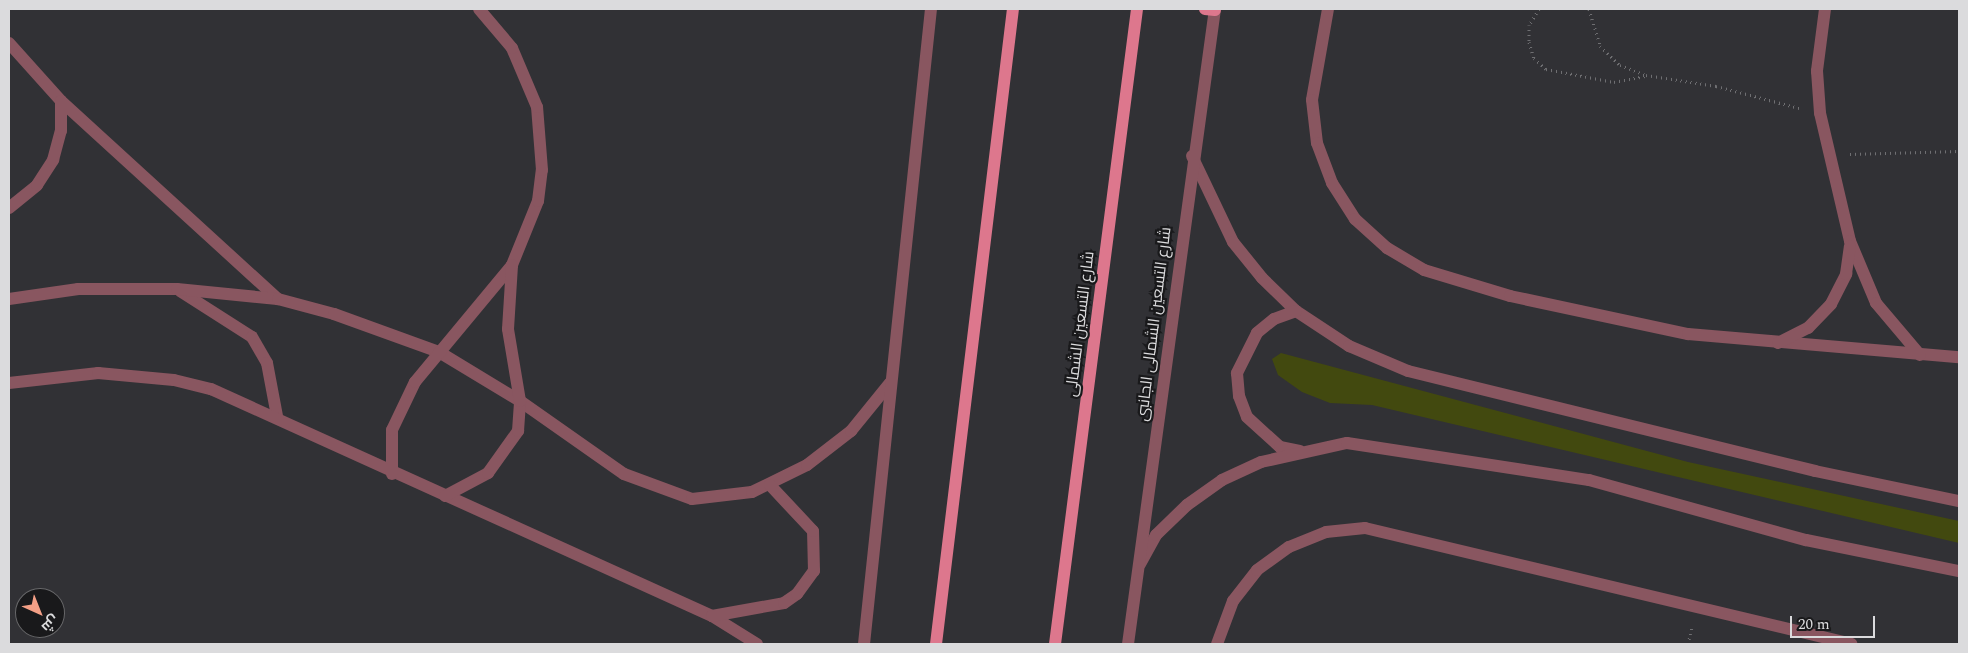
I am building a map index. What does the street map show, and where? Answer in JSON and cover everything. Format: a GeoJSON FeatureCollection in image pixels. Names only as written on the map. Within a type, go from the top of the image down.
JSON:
{"type":"FeatureCollection","features":[{"type":"Feature","properties":{"kind":"main road"},"geometry":{"type":"LineString","coordinates":[[936,644],[1014,9]]}},
{"type":"Feature","properties":{"kind":"main road","name":"شارع التسعين الشمالى"},"geometry":{"type":"LineString","coordinates":[[1055,644],[1137,9]]}},
{"type":"Feature","properties":{"kind":"street"},"geometry":{"type":"LineString","coordinates":[[392,474],[392,430],[415,382],[512,265],[538,202],[542,138],[527,76],[512,48],[479,9]]}},
{"type":"Feature","properties":{"kind":"street","name":"شارع التسعين الشمالى الجانبى"},"geometry":{"type":"LineString","coordinates":[[1128,644],[1212,9]]}},
{"type":"Feature","properties":{"kind":"street"},"geometry":{"type":"LineString","coordinates":[[1328,9],[1312,100],[1317,143],[1332,183],[1346,205],[1387,248],[1424,270],[1510,296],[1688,334],[1959,357]]}},
{"type":"Feature","properties":{"kind":"street"},"geometry":{"type":"LineString","coordinates":[[1825,9],[1818,63],[1820,113],[1827,154],[1850,241],[1876,304],[1920,355]]}},
{"type":"Feature","properties":{"kind":"street"},"geometry":{"type":"LineString","coordinates":[[864,644],[929,12]]}},
{"type":"Feature","properties":{"kind":"street"},"geometry":{"type":"LineString","coordinates":[[9,43],[61,101],[278,298]]}},
{"type":"Feature","properties":{"kind":"street"},"geometry":{"type":"LineString","coordinates":[[9,208],[37,185],[53,160],[61,131],[61,101]]}},
{"type":"Feature","properties":{"kind":"street"},"geometry":{"type":"LineString","coordinates":[[1192,156],[1233,242],[1296,311],[1349,346],[1408,371],[1815,471],[1959,502]]}},
{"type":"Feature","properties":{"kind":"street"},"geometry":{"type":"LineString","coordinates":[[1778,343],[1808,328],[1831,304],[1846,274],[1850,241]]}},
{"type":"Feature","properties":{"kind":"street"},"geometry":{"type":"LineString","coordinates":[[445,496],[488,473],[502,460],[518,431],[520,401],[508,329],[512,265]]}},
{"type":"Feature","properties":{"kind":"street"},"geometry":{"type":"LineString","coordinates":[[9,299],[78,290],[177,289],[278,298],[390,332],[439,352],[520,401],[592,454],[663,491],[692,499],[718,499],[770,485],[830,450],[863,418],[890,383]]}},
{"type":"Feature","properties":{"kind":"street"},"geometry":{"type":"LineString","coordinates":[[177,289],[252,337],[267,363],[277,416]]}},
{"type":"Feature","properties":{"kind":"street"},"geometry":{"type":"LineString","coordinates":[[1296,311],[1274,319],[1256,333],[1237,373],[1238,396],[1247,417],[1280,447],[1302,452]]}},
{"type":"Feature","properties":{"kind":"street"},"geometry":{"type":"LineString","coordinates":[[9,383],[98,373],[136,374],[211,389],[277,416],[392,474],[712,616],[757,644]]}},
{"type":"Feature","properties":{"kind":"street"},"geometry":{"type":"LineString","coordinates":[[1140,564],[1156,535],[1187,505],[1222,480],[1261,462],[1347,443],[1384,445],[1589,480],[1806,540],[1959,571]]}},
{"type":"Feature","properties":{"kind":"street"},"geometry":{"type":"LineString","coordinates":[[712,616],[784,603],[797,594],[814,571],[813,531],[770,485]]}},
{"type":"Feature","properties":{"kind":"street"},"geometry":{"type":"LineString","coordinates":[[1217,644],[1233,601],[1257,570],[1308,539],[1365,528],[1851,644]]}},
{"type":"Feature","properties":{"kind":"path"},"geometry":{"type":"LineString","coordinates":[[1539,9],[1530,25],[1528,42],[1534,58],[1546,70],[1614,82],[1646,76]]}},
{"type":"Feature","properties":{"kind":"path"},"geometry":{"type":"LineString","coordinates":[[1589,9],[1600,46],[1620,66],[1646,76],[1716,86],[1820,113]]}},
{"type":"Feature","properties":{"kind":"path"},"geometry":{"type":"LineString","coordinates":[[1827,154],[1959,151]]}},
{"type":"Feature","properties":{"kind":"green space"},"geometry":{"type":"Polygon","coordinates":[[[1281,353],[1688,462],[1959,521],[1959,543],[1372,405],[1330,403],[1302,392],[1278,375],[1272,359],[1281,353]]]}}]}
